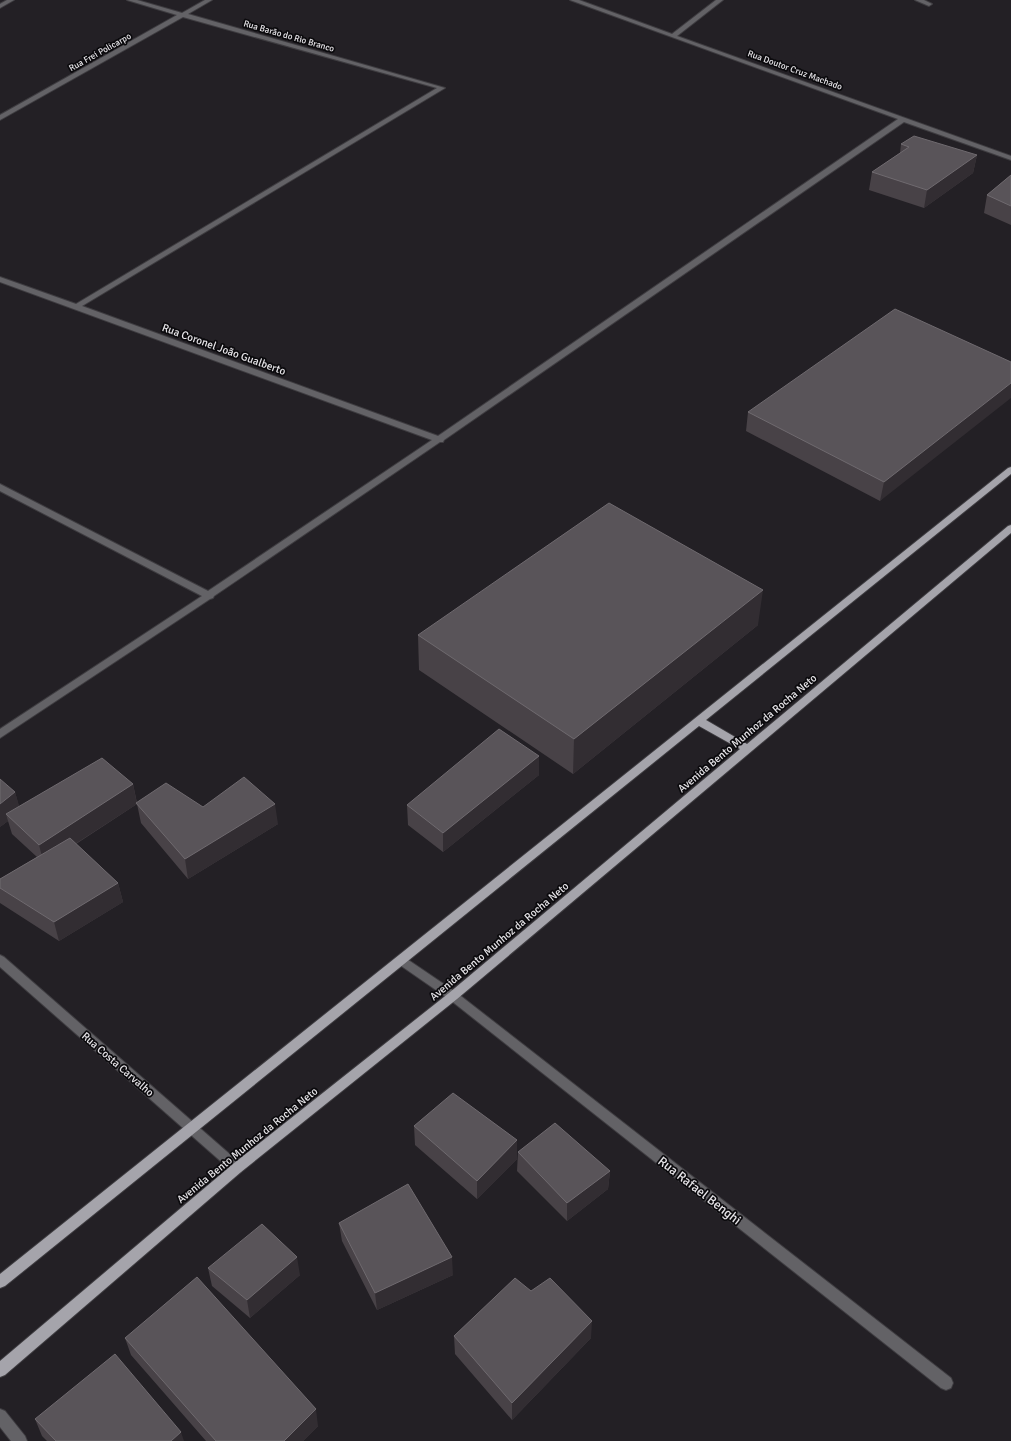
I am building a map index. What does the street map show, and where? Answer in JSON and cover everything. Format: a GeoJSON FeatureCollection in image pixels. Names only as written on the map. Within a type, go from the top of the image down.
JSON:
{"type":"FeatureCollection","features":[{"type":"Feature","properties":{"kind":"main road"},"geometry":{"type":"LineString","coordinates":[[0,1282],[1011,471]]}},
{"type":"Feature","properties":{"kind":"main road","name":"Avenida Bento Munhoz da Rocha Neto"},"geometry":{"type":"LineString","coordinates":[[0,1370],[237,1168],[454,996],[1011,528]]}},
{"type":"Feature","properties":{"kind":"main road"},"geometry":{"type":"LineString","coordinates":[[699,721],[748,749]]}},
{"type":"Feature","properties":{"kind":"street"},"geometry":{"type":"LineString","coordinates":[[0,6],[11,0]]}},
{"type":"Feature","properties":{"kind":"street","name":"Rua Barão do Rio Branco"},"geometry":{"type":"LineString","coordinates":[[76,307],[442,88],[130,0]]}},
{"type":"Feature","properties":{"kind":"street","name":"Rua Frei Policarpo"},"geometry":{"type":"LineString","coordinates":[[0,118],[209,0]]}},
{"type":"Feature","properties":{"kind":"street","name":"Rua Doutor Cruz Machado"},"geometry":{"type":"LineString","coordinates":[[573,0],[1011,158]]}},
{"type":"Feature","properties":{"kind":"street"},"geometry":{"type":"LineString","coordinates":[[673,36],[720,0]]}},
{"type":"Feature","properties":{"kind":"street"},"geometry":{"type":"LineString","coordinates":[[918,0],[929,4]]}},
{"type":"Feature","properties":{"kind":"street"},"geometry":{"type":"LineString","coordinates":[[0,734],[210,596],[440,440],[903,119]]}},
{"type":"Feature","properties":{"kind":"street","name":"Rua Coronel João Gualberto"},"geometry":{"type":"LineString","coordinates":[[0,279],[440,440]]}},
{"type":"Feature","properties":{"kind":"street"},"geometry":{"type":"LineString","coordinates":[[0,487],[210,596]]}},
{"type":"Feature","properties":{"kind":"street","name":"Rua Costa Carvalho"},"geometry":{"type":"LineString","coordinates":[[0,960],[237,1168]]}},
{"type":"Feature","properties":{"kind":"street","name":"Rua Rafael Benghi"},"geometry":{"type":"LineString","coordinates":[[401,960],[454,996],[946,1383]]}},
{"type":"Feature","properties":{"kind":"street"},"geometry":{"type":"LineString","coordinates":[[0,1416],[20,1441]]}},
{"type":"Feature","properties":{"kind":"building"},"geometry":{"type":"Polygon","coordinates":[[[914,136],[977,155],[927,190],[872,172],[909,147],[901,144],[914,136]]]}},
{"type":"Feature","properties":{"kind":"building"},"geometry":{"type":"Polygon","coordinates":[[[1011,175],[1011,206],[987,195],[1011,175]]]}},
{"type":"Feature","properties":{"kind":"building"},"geometry":{"type":"Polygon","coordinates":[[[895,309],[1011,362],[1011,383],[884,482],[748,412],[895,309]]]}},
{"type":"Feature","properties":{"kind":"building"},"geometry":{"type":"Polygon","coordinates":[[[609,503],[763,590],[574,739],[418,635],[609,503]]]}},
{"type":"Feature","properties":{"kind":"building"},"geometry":{"type":"Polygon","coordinates":[[[499,729],[539,756],[443,833],[407,805],[499,729]]]}},
{"type":"Feature","properties":{"kind":"building"},"geometry":{"type":"Polygon","coordinates":[[[102,758],[133,784],[39,845],[6,814],[102,758]]]}},
{"type":"Feature","properties":{"kind":"building"},"geometry":{"type":"Polygon","coordinates":[[[244,777],[275,804],[185,859],[136,803],[166,783],[203,807],[244,777]]]}},
{"type":"Feature","properties":{"kind":"building"},"geometry":{"type":"Polygon","coordinates":[[[0,779],[15,792],[0,804],[0,779]]]}},
{"type":"Feature","properties":{"kind":"building"},"geometry":{"type":"Polygon","coordinates":[[[70,838],[118,883],[54,922],[0,888],[0,879],[70,838]]]}},
{"type":"Feature","properties":{"kind":"building"},"geometry":{"type":"Polygon","coordinates":[[[453,1093],[517,1140],[477,1181],[414,1126],[453,1093]]]}},
{"type":"Feature","properties":{"kind":"building"},"geometry":{"type":"Polygon","coordinates":[[[555,1123],[610,1171],[567,1203],[518,1152],[555,1123]]]}},
{"type":"Feature","properties":{"kind":"building"},"geometry":{"type":"Polygon","coordinates":[[[408,1184],[452,1257],[375,1293],[339,1223],[408,1184]]]}},
{"type":"Feature","properties":{"kind":"building"},"geometry":{"type":"Polygon","coordinates":[[[262,1224],[297,1257],[247,1300],[208,1268],[262,1224]]]}},
{"type":"Feature","properties":{"kind":"building"},"geometry":{"type":"Polygon","coordinates":[[[197,1277],[316,1409],[284,1441],[216,1441],[125,1338],[197,1277]]]}},
{"type":"Feature","properties":{"kind":"building"},"geometry":{"type":"Polygon","coordinates":[[[515,1278],[531,1291],[550,1278],[592,1321],[512,1403],[454,1336],[515,1278]]]}},
{"type":"Feature","properties":{"kind":"building"},"geometry":{"type":"Polygon","coordinates":[[[115,1354],[181,1432],[171,1441],[56,1441],[35,1419],[115,1354]]]}}]}
